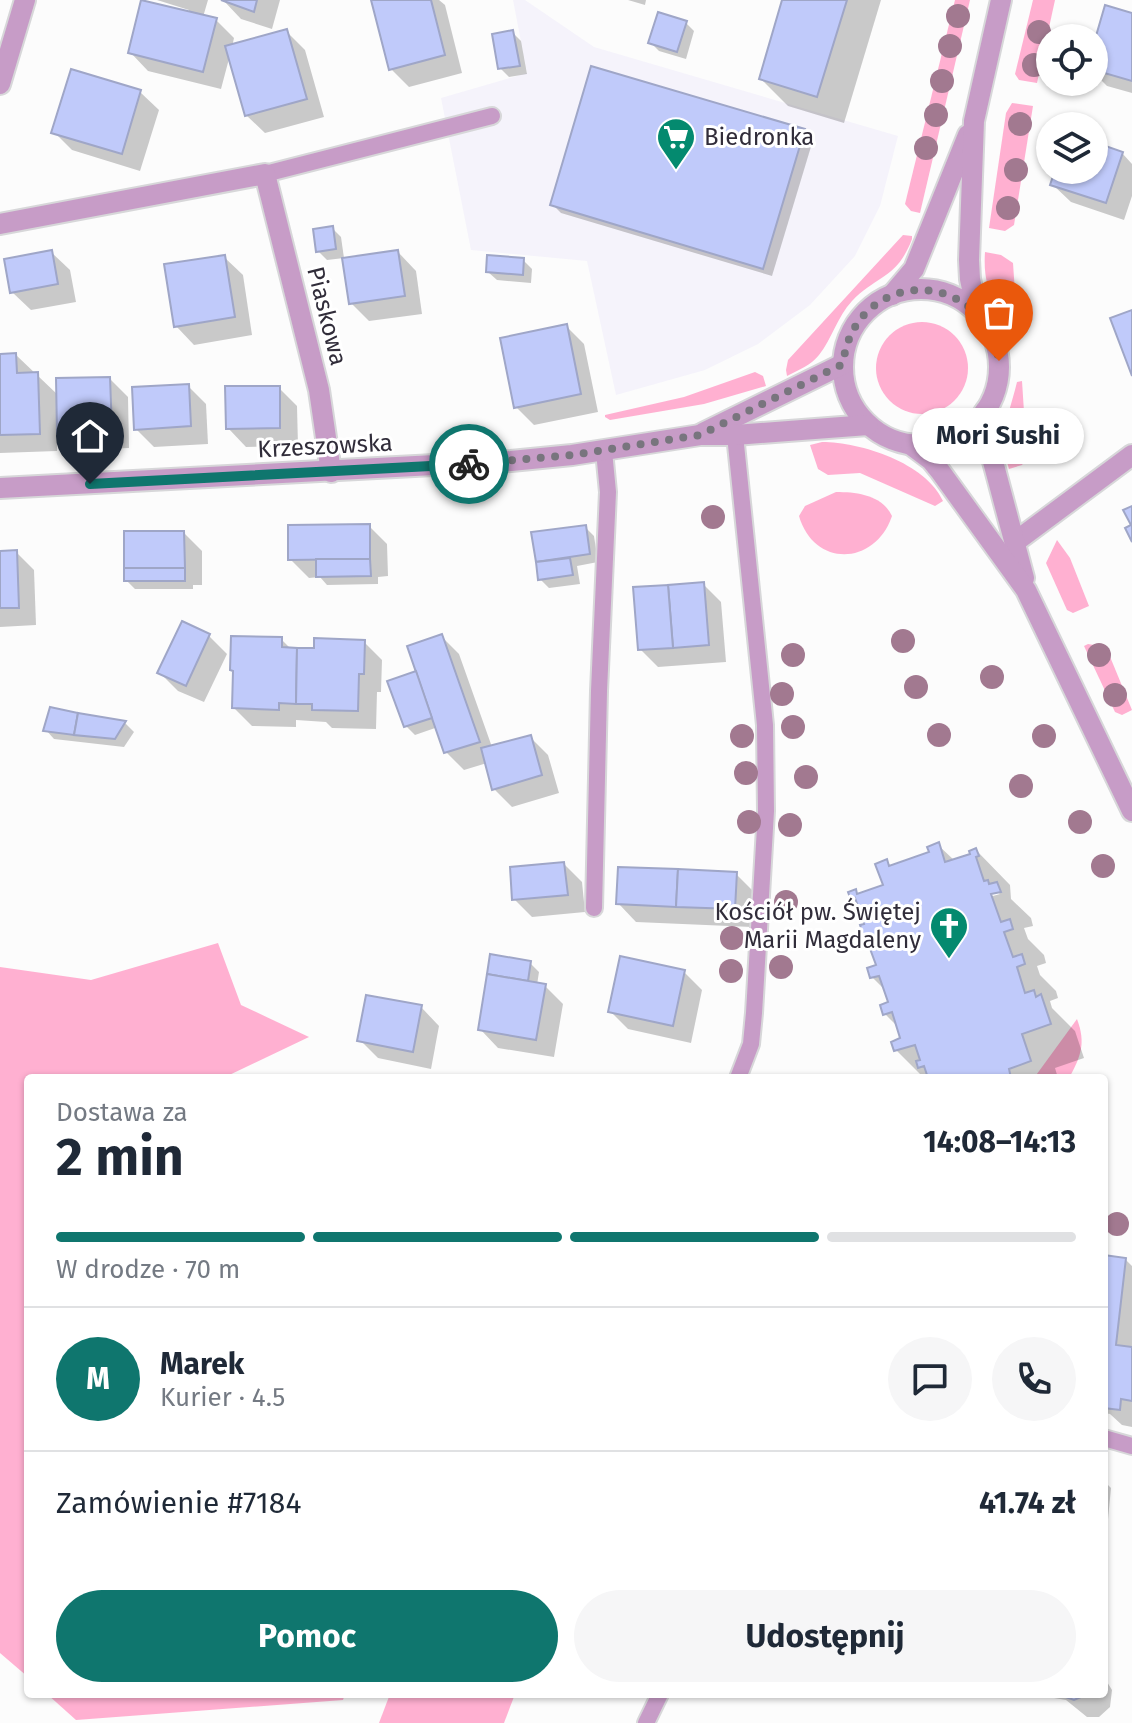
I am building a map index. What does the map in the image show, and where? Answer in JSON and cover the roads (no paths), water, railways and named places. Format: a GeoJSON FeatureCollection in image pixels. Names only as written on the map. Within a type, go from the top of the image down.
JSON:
{"type":"FeatureCollection","features":[{"type":"Feature","properties":{"kind":"street"},"geometry":{"type":"LineString","coordinates":[[0,84],[25,0]]}},
{"type":"Feature","properties":{"kind":"street"},"geometry":{"type":"LineString","coordinates":[[892,295],[922,289],[937,291],[965,303],[977,313],[992,335],[999,361],[997,387],[976,423],[953,439],[911,445],[895,441],[868,425],[849,397],[844,351],[854,327],[870,308],[892,295],[914,269],[974,121],[1001,0]]}},
{"type":"Feature","properties":{"kind":"street"},"geometry":{"type":"LineString","coordinates":[[974,121],[969,260],[977,313]]}},
{"type":"Feature","properties":{"kind":"street"},"geometry":{"type":"LineString","coordinates":[[0,224],[265,174]]}},
{"type":"Feature","properties":{"kind":"street","name":"Piaskowa"},"geometry":{"type":"LineString","coordinates":[[265,174],[319,390],[331,472]]}},
{"type":"Feature","properties":{"kind":"street","name":"Krzeszowska"},"geometry":{"type":"LineString","coordinates":[[700,435],[843,364]]}},
{"type":"Feature","properties":{"kind":"street"},"geometry":{"type":"LineString","coordinates":[[985,411],[987,439],[1026,590]]}},
{"type":"Feature","properties":{"kind":"street","name":"Krzeszowska"},"geometry":{"type":"LineString","coordinates":[[0,488],[511,461],[604,451],[700,435],[868,425]]}},
{"type":"Feature","properties":{"kind":"street"},"geometry":{"type":"LineString","coordinates":[[911,445],[940,471],[1026,590],[1132,811]]}},
{"type":"Feature","properties":{"kind":"street"},"geometry":{"type":"LineString","coordinates":[[1015,542],[1132,455]]}},
{"type":"Feature","properties":{"kind":"lane"},"geometry":{"type":"LineString","coordinates":[[265,174],[492,116]]}},
{"type":"Feature","properties":{"kind":"lane"},"geometry":{"type":"LineString","coordinates":[[735,435],[765,725],[766,811],[751,1044],[740,1074]]}},
{"type":"Feature","properties":{"kind":"lane"},"geometry":{"type":"LineString","coordinates":[[594,908],[608,492],[604,451]]}},
{"type":"Feature","properties":{"kind":"lane"},"geometry":{"type":"LineString","coordinates":[[1108,1439],[1132,1446]]}},
{"type":"Feature","properties":{"kind":"lane"},"geometry":{"type":"LineString","coordinates":[[646,1723],[658,1698]]}},
{"type":"Feature","properties":{"kind":"place","name":"Biedronka"},"geometry":{"type":"Point","coordinates":[676,171]}},
{"type":"Feature","properties":{"kind":"place","name":"Mori Sushi"},"geometry":{"type":"Point","coordinates":[999,361]}},
{"type":"Feature","properties":{"kind":"place","name":"Kościół pw. Świętej Marii Magdaleny"},"geometry":{"type":"Point","coordinates":[949,960]}}]}
